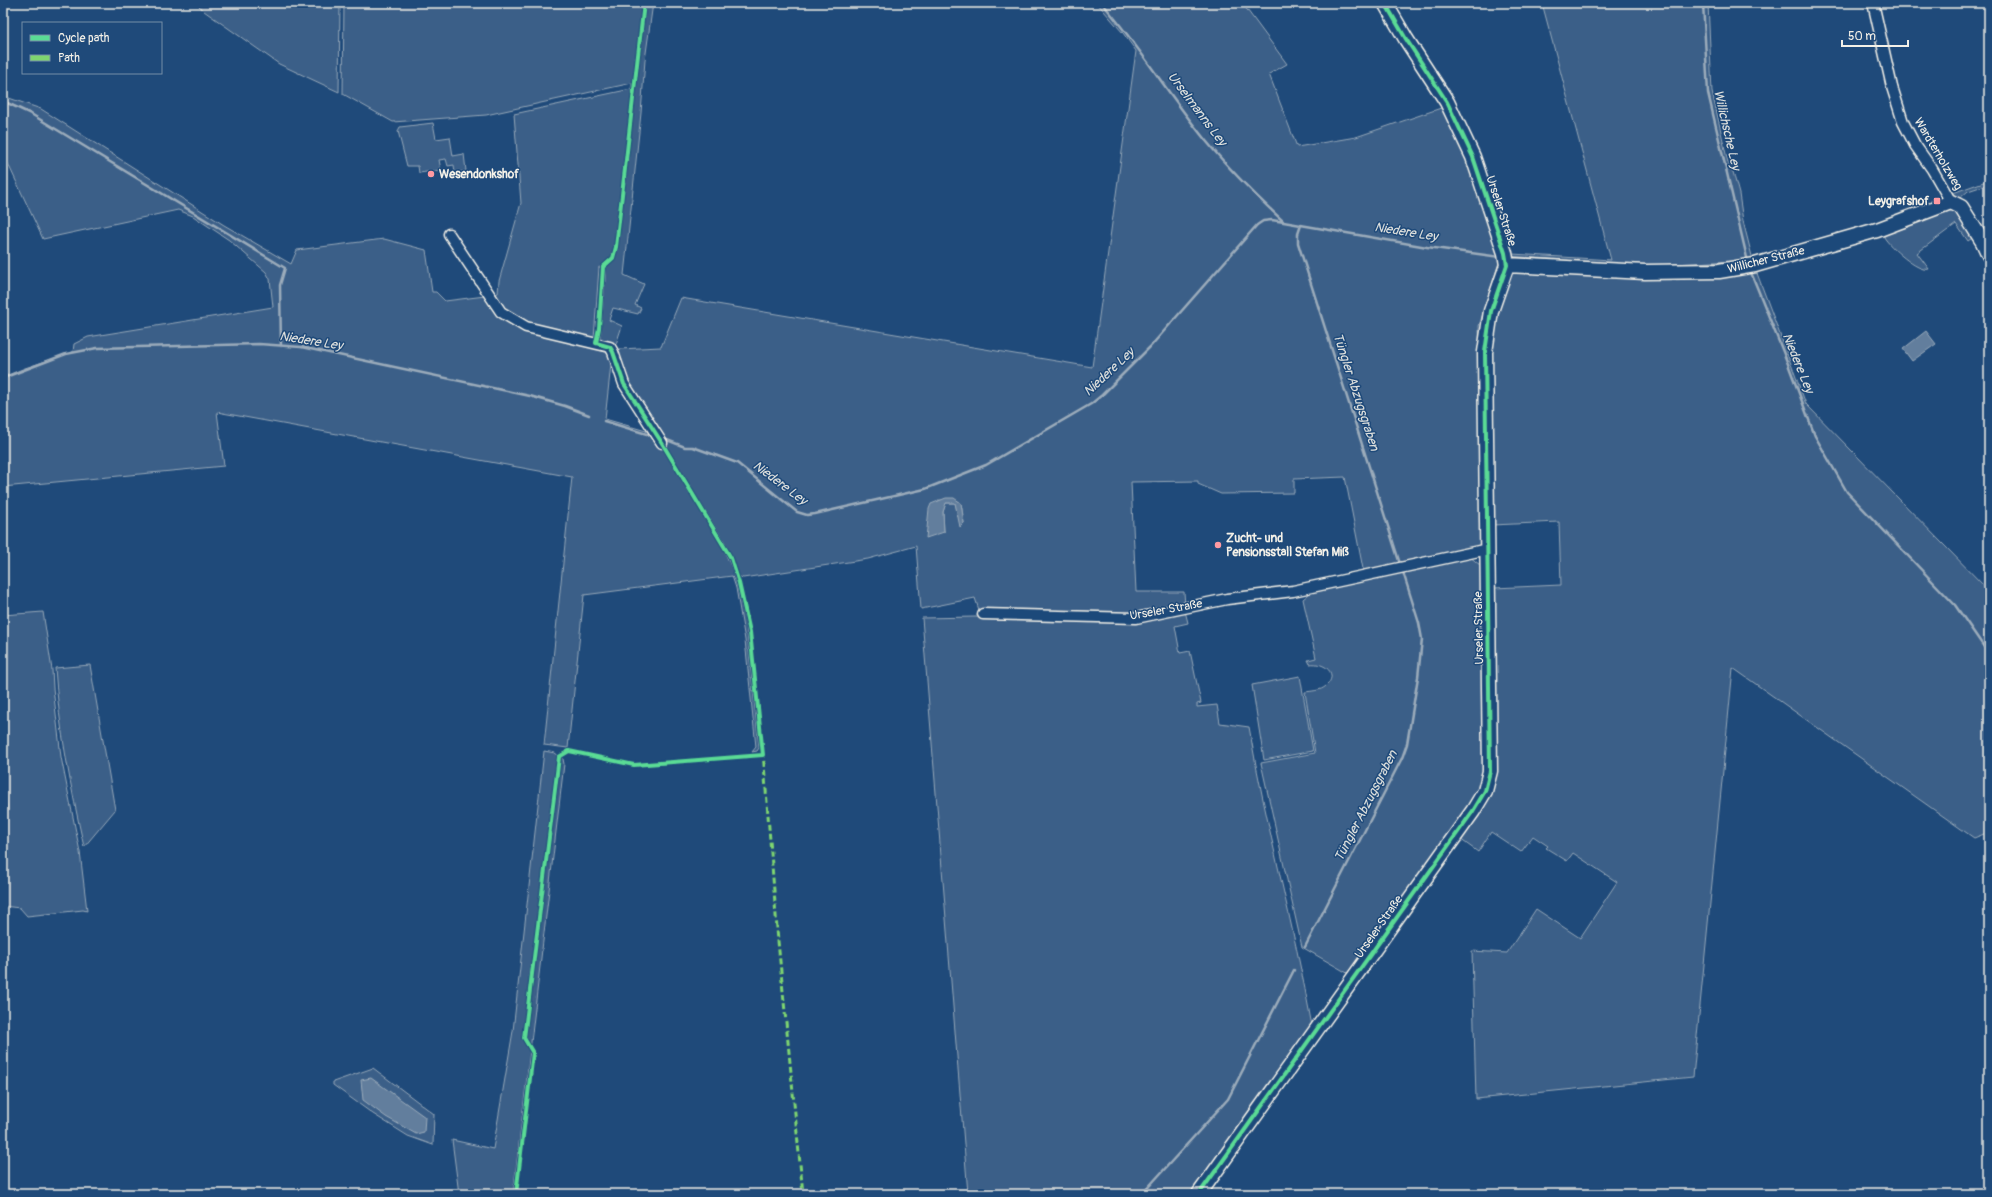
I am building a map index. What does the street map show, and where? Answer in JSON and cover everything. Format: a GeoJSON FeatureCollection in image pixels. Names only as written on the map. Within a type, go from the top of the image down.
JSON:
{"type":"FeatureCollection","features":[{"type":"Feature","properties":{"kind":"street","name":"Urseler Straße"},"geometry":{"type":"LineString","coordinates":[[1199,1194],[1473,811],[1485,791],[1490,771],[1491,748],[1485,352],[1491,311],[1507,264],[1492,214],[1466,143],[1447,102],[1406,39],[1385,3]]}},
{"type":"Feature","properties":{"kind":"street","name":"Wardterholzweg"},"geometry":{"type":"LineString","coordinates":[[1873,3],[1892,88],[1903,122],[1915,145],[1932,169],[1951,202]]}},
{"type":"Feature","properties":{"kind":"street","name":"Willicher Straße"},"geometry":{"type":"LineString","coordinates":[[1507,264],[1646,272],[1719,271],[1748,266],[1877,230],[1951,202]]}},
{"type":"Feature","properties":{"kind":"street"},"geometry":{"type":"LineString","coordinates":[[1951,202],[1961,207],[1983,242],[1989,255]]}},
{"type":"Feature","properties":{"kind":"street"},"geometry":{"type":"LineString","coordinates":[[449,234],[501,312],[526,327],[610,347],[624,384],[662,443]]}},
{"type":"Feature","properties":{"kind":"street","name":"Urseler Straße"},"geometry":{"type":"LineString","coordinates":[[983,614],[1136,618],[1227,599],[1293,591],[1488,549]]}},
{"type":"Feature","properties":{"kind":"shaded area"},"geometry":{"type":"Polygon","coordinates":[[[196,3],[340,3],[339,92],[279,64],[204,11],[196,3]]]}},
{"type":"Feature","properties":{"kind":"shaded area"},"geometry":{"type":"Polygon","coordinates":[[[344,3],[653,3],[645,60],[624,275],[644,284],[635,305],[641,308],[638,314],[613,308],[609,320],[622,326],[616,344],[613,346],[600,341],[606,269],[599,267],[594,339],[552,330],[525,321],[502,306],[492,295],[498,293],[499,281],[521,203],[514,114],[631,89],[632,83],[486,115],[393,122],[343,94],[344,3]]]}},
{"type":"Feature","properties":{"kind":"shaded area"},"geometry":{"type":"Polygon","coordinates":[[[1097,3],[1242,3],[1287,64],[1269,74],[1297,147],[1356,137],[1444,107],[1469,159],[1500,259],[1479,326],[1485,542],[1482,547],[1364,574],[1345,477],[1294,479],[1294,493],[1221,494],[1198,484],[1198,481],[1131,482],[1136,592],[1184,592],[1185,606],[1137,616],[982,612],[979,610],[975,598],[921,609],[916,546],[868,559],[743,578],[738,576],[734,562],[724,541],[628,385],[618,355],[619,349],[661,347],[681,298],[1092,367],[1136,51],[1123,33],[1097,3]],[[938,500],[944,532],[943,512],[946,503],[955,503],[958,514],[964,523],[961,503],[958,501],[938,500]]]}},
{"type":"Feature","properties":{"kind":"shaded area"},"geometry":{"type":"Polygon","coordinates":[[[1542,3],[1708,3],[1712,92],[1728,163],[1733,172],[1739,194],[1743,221],[1755,268],[1806,404],[1989,591],[1989,832],[1974,838],[1733,668],[1693,1077],[1476,1099],[1472,951],[1507,953],[1536,909],[1580,938],[1617,882],[1573,853],[1567,861],[1546,848],[1548,846],[1533,836],[1521,852],[1491,832],[1478,852],[1460,839],[1492,793],[1496,777],[1494,588],[1561,585],[1559,522],[1492,525],[1490,328],[1508,278],[1516,271],[1725,268],[1512,262],[1509,256],[1512,254],[1611,260],[1542,3]]]}},
{"type":"Feature","properties":{"kind":"shaded area"},"geometry":{"type":"Polygon","coordinates":[[[3,96],[41,109],[224,225],[291,264],[297,250],[384,239],[426,250],[432,292],[436,292],[445,301],[485,296],[502,315],[602,347],[612,355],[605,419],[653,433],[719,539],[733,571],[746,624],[759,748],[757,751],[752,752],[756,747],[745,640],[736,588],[732,576],[584,595],[568,748],[544,745],[572,477],[217,412],[224,466],[3,487],[3,377],[73,352],[74,344],[88,337],[273,307],[270,279],[266,272],[229,240],[193,216],[178,210],[43,239],[3,153],[3,96]]]}},
{"type":"Feature","properties":{"kind":"shaded area"},"geometry":{"type":"Polygon","coordinates":[[[433,123],[436,139],[450,137],[453,156],[464,154],[466,171],[455,173],[454,165],[448,166],[446,159],[439,160],[441,170],[419,173],[418,166],[407,166],[398,131],[400,127],[433,123]]]}},
{"type":"Feature","properties":{"kind":"shaded area"},"geometry":{"type":"Polygon","coordinates":[[[1989,180],[1989,184],[1968,191],[1960,198],[1960,201],[1950,194],[1989,180]]]}},
{"type":"Feature","properties":{"kind":"shaded area"},"geometry":{"type":"Polygon","coordinates":[[[1952,205],[1975,236],[1968,241],[1956,224],[1917,253],[1929,269],[1918,267],[1911,263],[1904,258],[1884,237],[1885,231],[1952,205]]]}},
{"type":"Feature","properties":{"kind":"shaded area"},"geometry":{"type":"Polygon","coordinates":[[[1926,331],[1936,344],[1912,361],[1903,349],[1926,331]]]}},
{"type":"Feature","properties":{"kind":"shaded area"},"geometry":{"type":"Polygon","coordinates":[[[946,498],[954,498],[961,503],[964,523],[960,527],[955,503],[946,503],[943,512],[944,532],[926,538],[929,509],[931,504],[946,498]]]}},
{"type":"Feature","properties":{"kind":"shaded area"},"geometry":{"type":"Polygon","coordinates":[[[1469,556],[1486,570],[1483,790],[1349,974],[1302,947],[1261,763],[1315,753],[1305,692],[1324,688],[1330,682],[1331,673],[1321,665],[1310,664],[1308,660],[1316,658],[1303,599],[1315,589],[1469,556]]]}},
{"type":"Feature","properties":{"kind":"shaded area"},"geometry":{"type":"Polygon","coordinates":[[[1185,611],[1188,623],[1175,626],[1180,653],[1190,651],[1201,703],[1197,704],[1197,707],[1217,705],[1220,723],[1249,727],[1263,802],[1297,951],[1312,1026],[1191,1194],[968,1194],[922,618],[975,617],[1134,622],[1185,611]]]}},
{"type":"Feature","properties":{"kind":"shaded area"},"geometry":{"type":"Polygon","coordinates":[[[43,612],[52,670],[61,757],[80,852],[87,911],[83,910],[27,916],[20,908],[3,906],[3,817],[6,816],[7,806],[3,779],[3,615],[43,612]]]}},
{"type":"Feature","properties":{"kind":"shaded area"},"geometry":{"type":"Polygon","coordinates":[[[90,665],[115,810],[84,847],[66,758],[59,713],[55,668],[90,665]]]}},
{"type":"Feature","properties":{"kind":"shaded area"},"geometry":{"type":"Polygon","coordinates":[[[1300,676],[1313,751],[1264,760],[1252,685],[1300,676]]]}},
{"type":"Feature","properties":{"kind":"shaded area"},"geometry":{"type":"Polygon","coordinates":[[[544,751],[555,753],[563,759],[564,764],[513,1194],[459,1194],[452,1140],[493,1149],[513,1031],[544,751]]]}},
{"type":"Feature","properties":{"kind":"shaded area"},"geometry":{"type":"Polygon","coordinates":[[[373,1068],[434,1114],[433,1145],[408,1136],[373,1114],[333,1085],[333,1082],[373,1068]]]}},
{"type":"Feature","properties":{"kind":"shaded area"},"geometry":{"type":"Polygon","coordinates":[[[371,1078],[425,1117],[424,1132],[416,1134],[386,1117],[363,1100],[361,1080],[371,1078]]]}},
{"type":"Feature","properties":{"kind":"waterway","name":"Urselmanns Ley"},"geometry":{"type":"LineString","coordinates":[[1102,3],[1207,142],[1244,183],[1283,221]]}},
{"type":"Feature","properties":{"kind":"waterway","name":"Willichsche Ley"},"geometry":{"type":"LineString","coordinates":[[1703,3],[1708,93],[1748,262]]}},
{"type":"Feature","properties":{"kind":"waterway"},"geometry":{"type":"LineString","coordinates":[[3,101],[31,114],[285,268],[280,285],[281,346]]}},
{"type":"Feature","properties":{"kind":"waterway","name":"Niedere Ley"},"geometry":{"type":"LineString","coordinates":[[667,440],[685,447],[693,447],[737,463],[797,512],[807,515],[815,514],[925,489],[986,465],[1091,404],[1150,347],[1257,225],[1263,221],[1272,220],[1427,247],[1500,257]]}},
{"type":"Feature","properties":{"kind":"waterway","name":"Tüngler Abzugsgraben"},"geometry":{"type":"LineString","coordinates":[[1301,225],[1298,234],[1298,243],[1400,564]]}},
{"type":"Feature","properties":{"kind":"waterway","name":"Niedere Ley"},"geometry":{"type":"LineString","coordinates":[[1511,257],[1568,261]]}},
{"type":"Feature","properties":{"kind":"waterway","name":"Niedere Ley"},"geometry":{"type":"LineString","coordinates":[[1668,265],[1729,262]]}},
{"type":"Feature","properties":{"kind":"waterway","name":"Niedere Ley"},"geometry":{"type":"LineString","coordinates":[[1750,270],[1815,436],[1847,492],[1955,605],[1989,652]]}},
{"type":"Feature","properties":{"kind":"waterway","name":"Niedere Ley"},"geometry":{"type":"LineString","coordinates":[[3,378],[66,354],[97,348],[259,344],[301,347],[530,396],[565,406],[589,415]]}},
{"type":"Feature","properties":{"kind":"waterway","name":"Niedere Ley"},"geometry":{"type":"LineString","coordinates":[[604,421],[650,435]]}},
{"type":"Feature","properties":{"kind":"waterway","name":"Tüngler Abzugsgraben"},"geometry":{"type":"LineString","coordinates":[[1305,947],[1402,758],[1407,744],[1418,677],[1422,639],[1419,623],[1403,572]]}},
{"type":"Feature","properties":{"kind":"waterway","name":"Tüngler Abzugsgraben"},"geometry":{"type":"LineString","coordinates":[[1142,1194],[1228,1099],[1294,970]]}},
{"type":"Feature","properties":{"kind":"marked path"},"geometry":{"type":"LineString","coordinates":[[763,752],[778,941],[803,1194]]}},
{"type":"Feature","properties":{"kind":"cycle path"},"geometry":{"type":"LineString","coordinates":[[516,1194],[533,1053],[524,1038],[559,757],[569,751],[634,765],[763,755],[750,632],[739,583],[731,558],[662,443],[624,384],[610,347],[596,343],[599,328],[603,267],[613,258],[616,247],[644,3]]}},
{"type":"Feature","properties":{"kind":"cycle path"},"geometry":{"type":"LineString","coordinates":[[1199,1194],[1473,811],[1485,791],[1490,771],[1485,352],[1491,311],[1507,265],[1505,253],[1473,157],[1447,102],[1406,39],[1385,3]]}},
{"type":"Feature","properties":{"kind":"place","name":"Wesendonkshof"},"geometry":{"type":"Point","coordinates":[431,174]}},
{"type":"Feature","properties":{"kind":"place","name":"Leygrafshof"},"geometry":{"type":"Point","coordinates":[1937,201]}},
{"type":"Feature","properties":{"kind":"place","name":"Zucht- und Pensionsstall Stefan Miß"},"geometry":{"type":"Point","coordinates":[1218,545]}}]}
